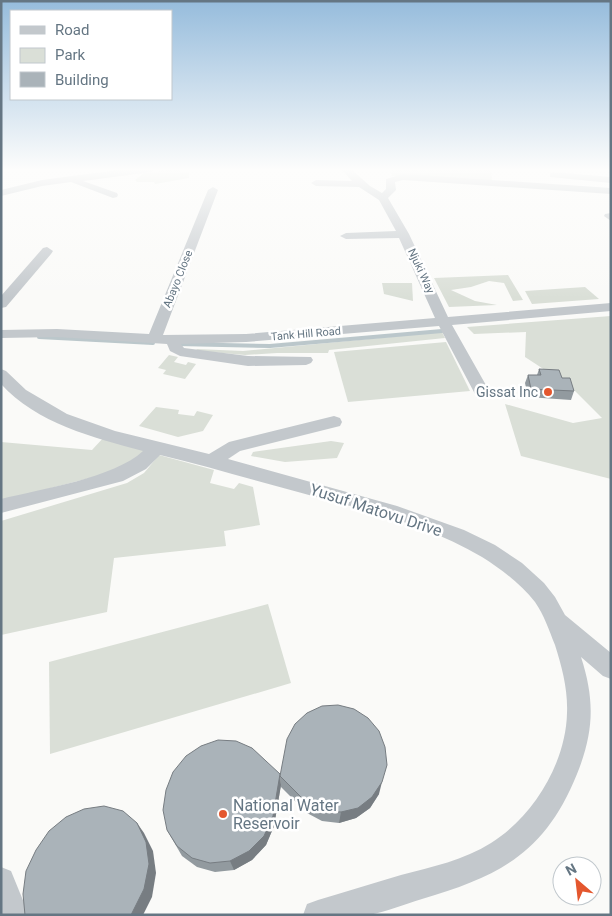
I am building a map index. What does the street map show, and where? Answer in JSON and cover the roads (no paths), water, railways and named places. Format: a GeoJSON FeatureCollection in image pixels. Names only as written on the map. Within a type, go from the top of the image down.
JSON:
{"type":"FeatureCollection","features":[{"type":"Feature","properties":{"kind":"street","name":"Abayo Close"},"geometry":{"type":"LineString","coordinates":[[154,340],[204,212]]}},
{"type":"Feature","properties":{"kind":"street","name":"Njuki Way"},"geometry":{"type":"LineString","coordinates":[[391,212],[404,234],[445,322],[483,394]]}},
{"type":"Feature","properties":{"kind":"street"},"geometry":{"type":"LineString","coordinates":[[346,236],[404,234]]}},
{"type":"Feature","properties":{"kind":"street"},"geometry":{"type":"LineString","coordinates":[[1,304],[47,251]]}},
{"type":"Feature","properties":{"kind":"street","name":"Tank Hill Road"},"geometry":{"type":"LineString","coordinates":[[1,334],[57,333],[154,340],[246,338],[611,307]]}},
{"type":"Feature","properties":{"kind":"street"},"geometry":{"type":"LineString","coordinates":[[173,340],[175,348],[180,352],[248,361],[306,360]]}},
{"type":"Feature","properties":{"kind":"street","name":"Yusuf Matovu Drive"},"geometry":{"type":"LineString","coordinates":[[1,374],[17,392],[36,404],[85,427],[156,449],[211,461],[362,503],[424,522],[460,538],[494,555],[522,575],[541,593],[558,622],[576,683],[580,712],[572,753],[561,780],[541,815],[511,846],[467,870],[318,915]]}},
{"type":"Feature","properties":{"kind":"street"},"geometry":{"type":"LineString","coordinates":[[211,461],[235,446],[334,422]]}},
{"type":"Feature","properties":{"kind":"street"},"geometry":{"type":"LineString","coordinates":[[1,506],[117,476],[134,467],[156,449]]}},
{"type":"Feature","properties":{"kind":"street"},"geometry":{"type":"LineString","coordinates":[[558,622],[611,668]]}},
{"type":"Feature","properties":{"kind":"street"},"geometry":{"type":"LineString","coordinates":[[1,881],[14,915]]}},
{"type":"Feature","properties":{"kind":"waterway"},"geometry":{"type":"LineString","coordinates":[[177,344],[270,346],[442,331]]}},
{"type":"Feature","properties":{"kind":"waterway"},"geometry":{"type":"LineString","coordinates":[[39,337],[153,343]]}},
{"type":"Feature","properties":{"kind":"place","name":"Gissat Inc"},"geometry":{"type":"Point","coordinates":[548,392]}},
{"type":"Feature","properties":{"kind":"place","name":"National Water Reservoir"},"geometry":{"type":"Point","coordinates":[223,814]}}]}
